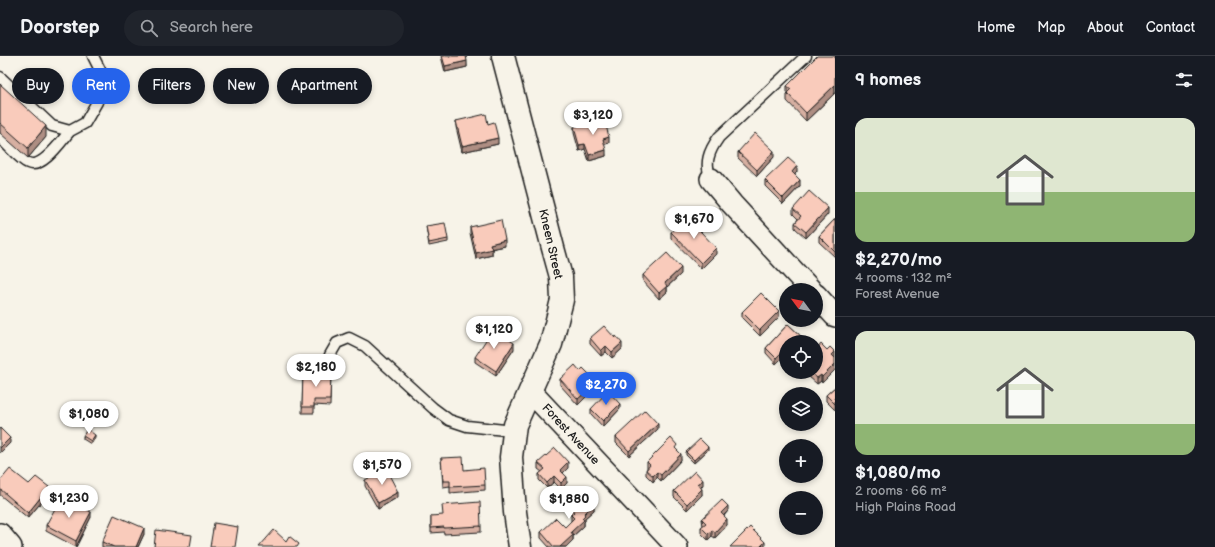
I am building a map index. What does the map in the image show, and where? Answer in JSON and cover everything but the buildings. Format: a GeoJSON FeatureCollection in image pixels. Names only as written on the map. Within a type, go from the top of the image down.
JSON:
{"type":"FeatureCollection","features":[{"type":"Feature","properties":{"kind":"street","name":"Kneen Street"},"geometry":{"type":"LineString","coordinates":[[503,56],[561,277],[562,300],[551,344],[515,425],[511,457],[515,512],[520,547]]}},
{"type":"Feature","properties":{"kind":"street"},"geometry":{"type":"LineString","coordinates":[[711,179],[805,283]]}},
{"type":"Feature","properties":{"kind":"street"},"geometry":{"type":"LineString","coordinates":[[823,303],[835,316]]}},
{"type":"Feature","properties":{"kind":"street","name":"Forest Avenue"},"geometry":{"type":"LineString","coordinates":[[530,391],[677,547]]}},
{"type":"Feature","properties":{"kind":"street"},"geometry":{"type":"LineString","coordinates":[[0,534],[10,547]]}},
{"type":"Feature","properties":{"kind":"lane"},"geometry":{"type":"LineString","coordinates":[[0,138],[28,163],[34,165],[42,162],[70,131],[85,123],[97,102],[104,78],[93,56]]}},
{"type":"Feature","properties":{"kind":"lane"},"geometry":{"type":"LineString","coordinates":[[711,179],[707,161],[712,147],[719,137],[806,56]]}},
{"type":"Feature","properties":{"kind":"lane"},"geometry":{"type":"LineString","coordinates":[[0,76],[52,126],[70,131]]}},
{"type":"Feature","properties":{"kind":"lane"},"geometry":{"type":"LineString","coordinates":[[330,355],[337,343],[349,338],[365,346],[433,408],[449,420],[466,426],[514,431]]}}]}
